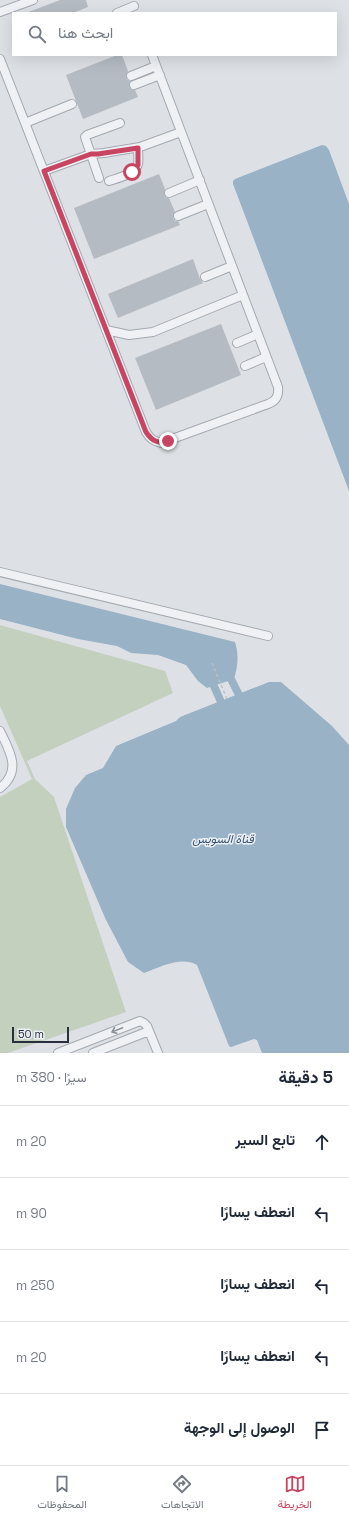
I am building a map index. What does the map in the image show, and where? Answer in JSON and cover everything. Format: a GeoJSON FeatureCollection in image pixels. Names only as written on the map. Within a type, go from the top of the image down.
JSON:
{"type":"FeatureCollection","features":[{"type":"Feature","properties":{"kind":"street"},"geometry":{"type":"LineString","coordinates":[[0,12],[28,1]]}},
{"type":"Feature","properties":{"kind":"street"},"geometry":{"type":"LineString","coordinates":[[119,12],[134,6]]}},
{"type":"Feature","properties":{"kind":"street"},"geometry":{"type":"LineString","coordinates":[[0,59],[146,432],[150,438],[162,443],[273,402],[277,398],[278,387],[152,56]]}},
{"type":"Feature","properties":{"kind":"street"},"geometry":{"type":"LineString","coordinates":[[131,76],[156,66]]}},
{"type":"Feature","properties":{"kind":"street"},"geometry":{"type":"LineString","coordinates":[[134,85],[160,75]]}},
{"type":"Feature","properties":{"kind":"street"},"geometry":{"type":"LineString","coordinates":[[25,123],[72,104]]}},
{"type":"Feature","properties":{"kind":"street"},"geometry":{"type":"LineString","coordinates":[[99,178],[85,139],[86,136],[120,123]]}},
{"type":"Feature","properties":{"kind":"street"},"geometry":{"type":"LineString","coordinates":[[44,171],[91,154],[138,148],[181,132]]}},
{"type":"Feature","properties":{"kind":"street"},"geometry":{"type":"LineString","coordinates":[[109,181],[132,172],[136,168],[138,162],[138,148]]}},
{"type":"Feature","properties":{"kind":"street"},"geometry":{"type":"LineString","coordinates":[[169,193],[200,180]]}},
{"type":"Feature","properties":{"kind":"street"},"geometry":{"type":"LineString","coordinates":[[178,216],[208,204]]}},
{"type":"Feature","properties":{"kind":"street"},"geometry":{"type":"LineString","coordinates":[[205,277],[232,266]]}},
{"type":"Feature","properties":{"kind":"street"},"geometry":{"type":"LineString","coordinates":[[106,330],[129,335],[153,332],[243,295]]}},
{"type":"Feature","properties":{"kind":"street"},"geometry":{"type":"LineString","coordinates":[[237,343],[258,334]]}},
{"type":"Feature","properties":{"kind":"street"},"geometry":{"type":"LineString","coordinates":[[245,366],[266,357]]}},
{"type":"Feature","properties":{"kind":"street"},"geometry":{"type":"LineString","coordinates":[[0,572],[268,636]]}},
{"type":"Feature","properties":{"kind":"street"},"geometry":{"type":"LineString","coordinates":[[0,731],[12,758],[13,766],[8,780],[0,788]]}},
{"type":"Feature","properties":{"kind":"street"},"geometry":{"type":"LineString","coordinates":[[58,1053],[140,1021],[144,1023],[149,1031],[158,1053]]}},
{"type":"Feature","properties":{"kind":"street"},"geometry":{"type":"LineString","coordinates":[[92,1053],[149,1031]]}},
{"type":"Feature","properties":{"kind":"path"},"geometry":{"type":"LineString","coordinates":[[212,663],[227,699]]}},
{"type":"Feature","properties":{"kind":"green space"},"geometry":{"type":"Polygon","coordinates":[[[0,625],[165,671],[173,693],[27,761],[35,779],[54,797],[126,1012],[8,1053],[0,1053],[0,797],[32,779],[0,706],[0,625]]]}},
{"type":"Feature","properties":{"kind":"water"},"geometry":{"type":"Polygon","coordinates":[[[322,145],[326,146],[329,150],[349,204],[349,491],[233,184],[235,179],[322,145]]]}},
{"type":"Feature","properties":{"kind":"water"},"geometry":{"type":"Polygon","coordinates":[[[0,584],[235,642],[238,660],[234,679],[207,688],[198,681],[186,665],[158,655],[131,653],[117,646],[78,639],[0,619],[0,584]]]}},
{"type":"Feature","properties":{"kind":"water","name":"قناة السويس"},"geometry":{"type":"Polygon","coordinates":[[[269,682],[281,682],[332,726],[349,745],[349,1053],[262,1053],[257,1040],[254,1039],[231,1047],[229,1046],[197,965],[184,962],[170,963],[144,973],[128,962],[106,920],[66,827],[66,809],[75,788],[86,775],[103,768],[116,746],[176,721],[180,717],[269,682]]]}},
{"type":"Feature","properties":{"kind":"building"},"geometry":{"type":"Polygon","coordinates":[[[60,0],[86,0],[88,7],[76,12],[29,12],[60,0]]]}},
{"type":"Feature","properties":{"kind":"building"},"geometry":{"type":"Polygon","coordinates":[[[114,56],[122,56],[128,71],[126,76],[127,80],[130,81],[129,87],[135,90],[138,97],[83,119],[66,75],[114,56]]]}},
{"type":"Feature","properties":{"kind":"building"},"geometry":{"type":"Polygon","coordinates":[[[159,174],[165,189],[164,195],[166,198],[169,198],[175,212],[173,218],[175,221],[178,221],[180,225],[94,259],[74,208],[159,174]]]}},
{"type":"Feature","properties":{"kind":"building"},"geometry":{"type":"Polygon","coordinates":[[[193,259],[200,279],[203,283],[118,318],[108,294],[193,259]]]}},
{"type":"Feature","properties":{"kind":"building"},"geometry":{"type":"Polygon","coordinates":[[[221,324],[241,375],[156,410],[135,358],[221,324]]]}},
{"type":"Feature","properties":{"kind":"waterway"},"geometry":{"type":"LineString","coordinates":[[227,671],[239,695]]}},
{"type":"Feature","properties":{"kind":"waterway"},"geometry":{"type":"LineString","coordinates":[[210,677],[221,702]]}},
{"type":"Feature","properties":{"kind":"route"},"geometry":{"type":"LineString","coordinates":[[132,172],[138,165],[138,148],[125,149],[104,154],[91,154],[44,171],[146,432],[150,438],[155,441],[162,443],[168,441]]}}]}
